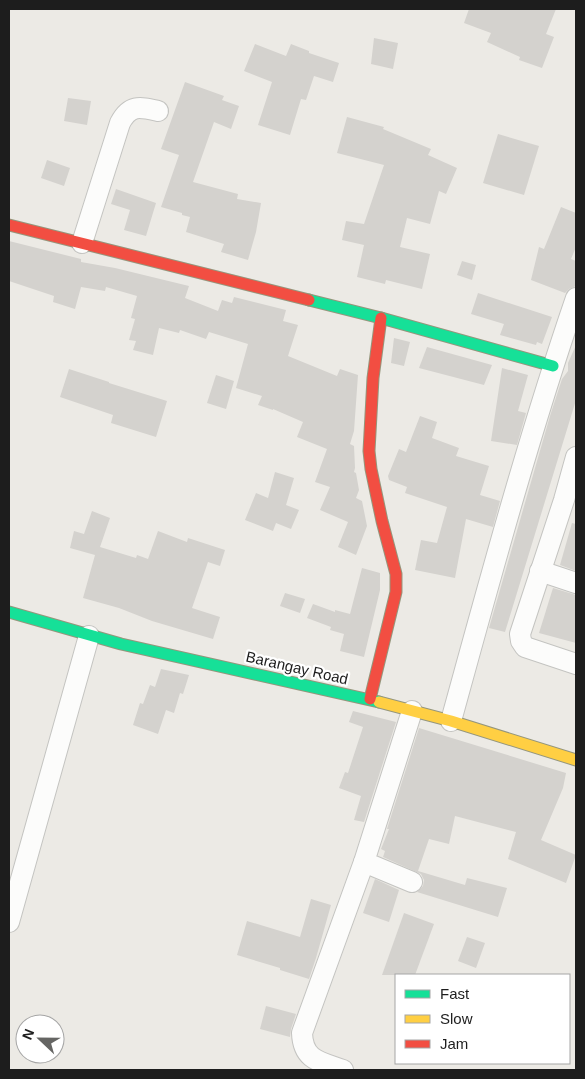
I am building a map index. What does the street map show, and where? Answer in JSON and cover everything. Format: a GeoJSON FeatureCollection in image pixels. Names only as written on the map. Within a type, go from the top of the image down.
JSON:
{"type":"FeatureCollection","features":[{"type":"Feature","properties":{"kind":"street"},"geometry":{"type":"LineString","coordinates":[[82,242],[124,115],[140,107],[158,112]]}},
{"type":"Feature","properties":{"kind":"street"},"geometry":{"type":"LineString","coordinates":[[9,225],[381,318],[552,366]]}},
{"type":"Feature","properties":{"kind":"street"},"geometry":{"type":"LineString","coordinates":[[451,722],[513,494],[552,366],[576,298]]}},
{"type":"Feature","properties":{"kind":"street"},"geometry":{"type":"LineString","coordinates":[[370,699],[396,592],[396,574],[382,521],[369,451],[373,378],[381,318]]}},
{"type":"Feature","properties":{"kind":"street"},"geometry":{"type":"LineString","coordinates":[[576,456],[570,502],[540,571],[520,634],[521,641],[525,647],[576,664]]}},
{"type":"Feature","properties":{"kind":"street"},"geometry":{"type":"LineString","coordinates":[[540,571],[576,583]]}},
{"type":"Feature","properties":{"kind":"street","name":"Barangay Road"},"geometry":{"type":"LineString","coordinates":[[9,612],[89,636],[370,699],[576,760]]}},
{"type":"Feature","properties":{"kind":"street"},"geometry":{"type":"LineString","coordinates":[[9,922],[13,892],[89,636]]}},
{"type":"Feature","properties":{"kind":"street"},"geometry":{"type":"LineString","coordinates":[[343,1070],[310,1057],[305,1050],[302,1033],[364,862],[412,711]]}},
{"type":"Feature","properties":{"kind":"street"},"geometry":{"type":"LineString","coordinates":[[364,862],[412,882]]}},
{"type":"Feature","properties":{"kind":"building"},"geometry":{"type":"Polygon","coordinates":[[[469,9],[556,9],[546,34],[554,37],[542,68],[519,60],[520,57],[487,42],[491,33],[464,23],[469,9]]]}},
{"type":"Feature","properties":{"kind":"building"},"geometry":{"type":"Polygon","coordinates":[[[374,38],[398,43],[393,69],[371,64],[374,38]]]}},
{"type":"Feature","properties":{"kind":"building"},"geometry":{"type":"Polygon","coordinates":[[[255,44],[286,56],[291,44],[309,51],[309,53],[339,63],[333,82],[314,76],[306,100],[301,99],[290,135],[258,125],[272,82],[244,71],[255,44]]]}},
{"type":"Feature","properties":{"kind":"building"},"geometry":{"type":"Polygon","coordinates":[[[185,82],[224,96],[222,100],[239,106],[231,129],[214,122],[193,182],[238,194],[237,199],[261,203],[256,232],[248,260],[221,252],[224,244],[186,232],[190,217],[161,207],[179,155],[161,149],[185,82]]]}},
{"type":"Feature","properties":{"kind":"building"},"geometry":{"type":"Polygon","coordinates":[[[68,98],[91,101],[87,125],[64,121],[68,98]]]}},
{"type":"Feature","properties":{"kind":"building"},"geometry":{"type":"Polygon","coordinates":[[[347,117],[384,127],[383,129],[431,149],[428,155],[457,168],[446,194],[439,191],[430,224],[407,218],[400,247],[430,254],[422,289],[386,280],[385,284],[357,277],[364,245],[342,240],[346,221],[364,224],[384,165],[337,153],[347,117]]]}},
{"type":"Feature","properties":{"kind":"building"},"geometry":{"type":"Polygon","coordinates":[[[498,134],[539,146],[524,195],[483,183],[498,134]]]}},
{"type":"Feature","properties":{"kind":"building"},"geometry":{"type":"Polygon","coordinates":[[[47,160],[70,168],[64,186],[41,178],[47,160]]]}},
{"type":"Feature","properties":{"kind":"building"},"geometry":{"type":"Polygon","coordinates":[[[116,189],[156,203],[146,236],[124,230],[130,210],[111,204],[116,189]]]}},
{"type":"Feature","properties":{"kind":"building"},"geometry":{"type":"Polygon","coordinates":[[[561,207],[576,213],[576,247],[571,259],[576,261],[576,286],[565,293],[531,280],[539,247],[544,249],[561,207]]]}},
{"type":"Feature","properties":{"kind":"building"},"geometry":{"type":"Polygon","coordinates":[[[9,241],[81,259],[81,262],[115,268],[189,286],[185,298],[218,311],[222,300],[232,303],[234,297],[286,310],[283,321],[298,325],[288,356],[337,376],[340,369],[358,375],[354,431],[350,444],[354,446],[354,472],[356,473],[359,490],[356,498],[362,501],[367,526],[356,555],[338,547],[348,522],[320,510],[330,487],[315,482],[327,449],[297,437],[303,422],[273,409],[258,405],[262,396],[236,388],[248,344],[209,332],[206,339],[180,330],[179,333],[159,328],[153,355],[133,350],[136,341],[129,340],[135,319],[131,318],[137,296],[106,287],[105,291],[81,287],[75,309],[53,302],[54,296],[9,281],[9,241]]]}},
{"type":"Feature","properties":{"kind":"building"},"geometry":{"type":"Polygon","coordinates":[[[462,261],[476,265],[472,280],[457,275],[462,261]]]}},
{"type":"Feature","properties":{"kind":"building"},"geometry":{"type":"Polygon","coordinates":[[[478,293],[552,317],[542,344],[537,342],[536,345],[500,335],[504,324],[471,314],[478,293]]]}},
{"type":"Feature","properties":{"kind":"building"},"geometry":{"type":"Polygon","coordinates":[[[394,338],[410,342],[404,366],[391,363],[394,338]]]}},
{"type":"Feature","properties":{"kind":"building"},"geometry":{"type":"Polygon","coordinates":[[[576,345],[576,400],[505,632],[489,628],[550,416],[576,345]]]}},
{"type":"Feature","properties":{"kind":"building"},"geometry":{"type":"Polygon","coordinates":[[[427,347],[492,365],[484,385],[419,368],[427,347]]]}},
{"type":"Feature","properties":{"kind":"building"},"geometry":{"type":"Polygon","coordinates":[[[502,368],[528,375],[518,411],[526,413],[517,445],[491,441],[502,368]]]}},
{"type":"Feature","properties":{"kind":"building"},"geometry":{"type":"Polygon","coordinates":[[[69,369],[167,401],[156,437],[111,423],[113,415],[60,397],[69,369]]]}},
{"type":"Feature","properties":{"kind":"building"},"geometry":{"type":"Polygon","coordinates":[[[216,375],[234,381],[226,409],[207,403],[216,375]]]}},
{"type":"Feature","properties":{"kind":"building"},"geometry":{"type":"Polygon","coordinates":[[[420,416],[437,422],[432,438],[459,448],[456,456],[489,466],[480,495],[500,501],[493,527],[466,519],[455,578],[415,570],[421,540],[437,543],[447,507],[405,493],[407,487],[389,480],[388,476],[399,449],[406,452],[420,416]]]}},
{"type":"Feature","properties":{"kind":"building"},"geometry":{"type":"Polygon","coordinates":[[[275,472],[294,478],[286,505],[299,510],[291,529],[276,523],[273,531],[245,520],[256,493],[268,498],[275,472]]]}},
{"type":"Feature","properties":{"kind":"building"},"geometry":{"type":"Polygon","coordinates":[[[92,511],[110,518],[100,547],[136,558],[137,555],[148,559],[158,531],[187,542],[188,538],[225,550],[220,566],[208,562],[192,608],[220,617],[213,639],[83,598],[95,555],[70,548],[74,531],[84,534],[92,511]]]}},
{"type":"Feature","properties":{"kind":"building"},"geometry":{"type":"Polygon","coordinates":[[[572,523],[576,524],[576,571],[560,565],[572,523]]]}},
{"type":"Feature","properties":{"kind":"building"},"geometry":{"type":"Polygon","coordinates":[[[362,568],[380,573],[380,590],[364,657],[340,651],[344,634],[330,630],[331,627],[307,618],[313,604],[335,612],[335,610],[350,614],[362,568]]]}},
{"type":"Feature","properties":{"kind":"building"},"geometry":{"type":"Polygon","coordinates":[[[553,588],[576,595],[576,643],[539,633],[553,588]]]}},
{"type":"Feature","properties":{"kind":"building"},"geometry":{"type":"Polygon","coordinates":[[[285,593],[305,599],[300,613],[280,606],[285,593]]]}},
{"type":"Feature","properties":{"kind":"building"},"geometry":{"type":"Polygon","coordinates":[[[161,669],[189,675],[183,694],[180,693],[174,713],[166,710],[158,734],[133,725],[140,703],[143,704],[150,685],[155,687],[161,669]]]}},
{"type":"Feature","properties":{"kind":"building"},"geometry":{"type":"Polygon","coordinates":[[[353,711],[396,722],[364,822],[354,820],[361,796],[339,788],[345,772],[348,773],[363,727],[349,722],[353,711]]]}},
{"type":"Feature","properties":{"kind":"building"},"geometry":{"type":"Polygon","coordinates":[[[419,728],[566,773],[563,788],[541,840],[576,855],[566,883],[508,859],[516,832],[455,816],[449,844],[429,839],[418,871],[465,885],[467,878],[507,888],[498,917],[417,892],[423,886],[424,880],[421,874],[383,857],[385,851],[381,849],[389,829],[387,829],[419,728]]]}},
{"type":"Feature","properties":{"kind":"building"},"geometry":{"type":"Polygon","coordinates":[[[375,879],[399,890],[389,922],[363,913],[375,879]]]}},
{"type":"Feature","properties":{"kind":"building"},"geometry":{"type":"Polygon","coordinates":[[[311,899],[331,905],[309,979],[237,955],[247,921],[300,937],[311,899]]]}},
{"type":"Feature","properties":{"kind":"building"},"geometry":{"type":"Polygon","coordinates":[[[404,913],[434,924],[415,974],[382,975],[404,913]]]}},
{"type":"Feature","properties":{"kind":"building"},"geometry":{"type":"Polygon","coordinates":[[[467,937],[485,943],[476,968],[458,961],[467,937]]]}},
{"type":"Feature","properties":{"kind":"building"},"geometry":{"type":"Polygon","coordinates":[[[266,1006],[296,1014],[290,1037],[260,1029],[266,1006]]]}},
{"type":"Feature","properties":{"kind":"traffic: fast"},"geometry":{"type":"LineString","coordinates":[[309,300],[553,366]]}},
{"type":"Feature","properties":{"kind":"traffic: fast"},"geometry":{"type":"LineString","coordinates":[[9,612],[121,644],[379,702]]}},
{"type":"Feature","properties":{"kind":"traffic: slow"},"geometry":{"type":"LineString","coordinates":[[379,702],[451,721],[576,760]]}},
{"type":"Feature","properties":{"kind":"traffic: jam"},"geometry":{"type":"LineString","coordinates":[[9,225],[309,300]]}},
{"type":"Feature","properties":{"kind":"traffic: jam"},"geometry":{"type":"LineString","coordinates":[[370,699],[396,592],[396,574],[382,521],[369,451],[373,378],[381,318]]}}]}
